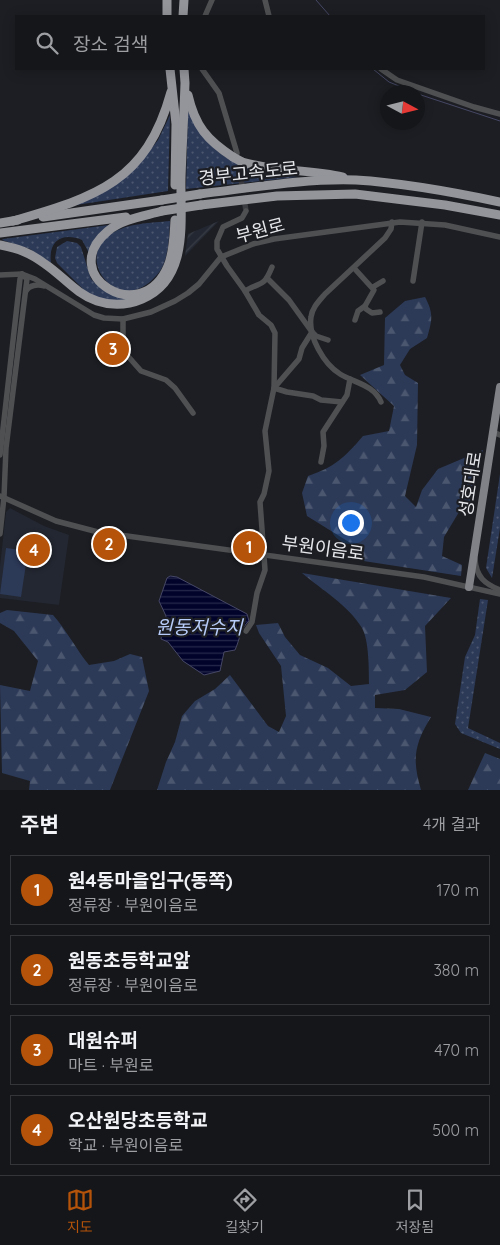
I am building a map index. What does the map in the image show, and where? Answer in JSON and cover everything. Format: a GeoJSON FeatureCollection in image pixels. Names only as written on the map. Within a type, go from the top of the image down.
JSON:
{"type":"FeatureCollection","features":[{"type":"Feature","properties":{"kind":"highway"},"geometry":{"type":"LineString","coordinates":[[167,15],[168,0]]}},
{"type":"Feature","properties":{"kind":"highway"},"geometry":{"type":"LineString","coordinates":[[183,15],[184,0]]}},
{"type":"Feature","properties":{"kind":"highway"},"geometry":{"type":"LineString","coordinates":[[162,211],[120,224],[109,230],[98,241],[92,254],[92,262],[96,278],[107,289],[121,294],[137,294],[151,288],[161,278],[168,266],[172,252],[174,230],[176,124],[170,70]]}},
{"type":"Feature","properties":{"kind":"highway"},"geometry":{"type":"LineString","coordinates":[[0,245],[23,250],[46,264],[83,294],[97,301],[125,304],[151,295],[161,288],[174,267],[180,241],[184,70]]}},
{"type":"Feature","properties":{"kind":"highway"},"geometry":{"type":"LineString","coordinates":[[185,83],[191,108],[200,129],[214,144],[235,155],[241,165],[331,174],[356,180]]}},
{"type":"Feature","properties":{"kind":"highway"},"geometry":{"type":"LineString","coordinates":[[13,221],[88,197],[122,176],[149,146],[161,125],[173,84]]}},
{"type":"Feature","properties":{"kind":"highway","name":"경부고속도로"},"geometry":{"type":"LineString","coordinates":[[0,223],[200,194],[299,183],[356,180],[445,190],[500,202]]}},
{"type":"Feature","properties":{"kind":"highway","name":"경부고속도로"},"geometry":{"type":"LineString","coordinates":[[0,233],[114,219],[201,204],[278,196],[355,194],[445,204],[500,215]]}},
{"type":"Feature","properties":{"kind":"main road","name":"성호대로"},"geometry":{"type":"LineString","coordinates":[[469,587],[496,433],[500,387]]}},
{"type":"Feature","properties":{"kind":"street"},"geometry":{"type":"LineString","coordinates":[[205,15],[212,0]]}},
{"type":"Feature","properties":{"kind":"street"},"geometry":{"type":"LineString","coordinates":[[265,0],[269,15]]}},
{"type":"Feature","properties":{"kind":"street"},"geometry":{"type":"LineString","coordinates":[[203,70],[218,93],[235,155]]}},
{"type":"Feature","properties":{"kind":"street"},"geometry":{"type":"LineString","coordinates":[[382,70],[397,80],[482,110],[500,114]]}},
{"type":"Feature","properties":{"kind":"street"},"geometry":{"type":"LineString","coordinates":[[241,165],[241,179]]}},
{"type":"Feature","properties":{"kind":"street"},"geometry":{"type":"LineString","coordinates":[[246,211],[242,218],[226,225],[221,230],[217,241],[217,249],[222,257],[259,315],[271,325],[275,333],[274,388],[265,432],[269,471],[264,494],[260,502],[265,570],[257,593],[255,614],[246,631]]}},
{"type":"Feature","properties":{"kind":"street"},"geometry":{"type":"LineString","coordinates":[[381,402],[374,392],[334,369],[323,356],[312,332],[311,316],[324,294],[385,238],[391,229],[392,222]]}},
{"type":"Feature","properties":{"kind":"street","name":"부원로"},"geometry":{"type":"LineString","coordinates":[[0,275],[22,274],[35,279],[94,315],[104,318],[123,319],[151,312],[175,301],[199,284],[222,257],[253,244],[274,239],[392,222],[422,222],[445,225],[500,237]]}},
{"type":"Feature","properties":{"kind":"street"},"geometry":{"type":"LineString","coordinates":[[413,281],[422,222]]}},
{"type":"Feature","properties":{"kind":"street"},"geometry":{"type":"LineString","coordinates":[[245,291],[251,287],[259,286],[267,278],[272,267]]}},
{"type":"Feature","properties":{"kind":"street"},"geometry":{"type":"LineString","coordinates":[[354,268],[372,287],[374,293],[365,306],[358,310],[355,320]]}},
{"type":"Feature","properties":{"kind":"street"},"geometry":{"type":"LineString","coordinates":[[0,455],[10,389],[25,293],[27,279],[22,274],[20,278],[10,389],[0,534]]}},
{"type":"Feature","properties":{"kind":"street"},"geometry":{"type":"LineString","coordinates":[[267,278],[289,300],[312,332],[316,336],[328,340]]}},
{"type":"Feature","properties":{"kind":"street"},"geometry":{"type":"LineString","coordinates":[[372,287],[383,281]]}},
{"type":"Feature","properties":{"kind":"street"},"geometry":{"type":"LineString","coordinates":[[25,293],[27,288],[32,286],[47,286]]}},
{"type":"Feature","properties":{"kind":"street"},"geometry":{"type":"LineString","coordinates":[[365,306],[372,313],[380,312]]}},
{"type":"Feature","properties":{"kind":"street"},"geometry":{"type":"LineString","coordinates":[[123,319],[123,350],[142,370],[166,380],[175,388],[193,413]]}},
{"type":"Feature","properties":{"kind":"street"},"geometry":{"type":"LineString","coordinates":[[274,388],[299,359],[302,348],[312,332]]}},
{"type":"Feature","properties":{"kind":"street"},"geometry":{"type":"LineString","coordinates":[[321,462],[324,446],[323,432],[347,395],[350,379]]}},
{"type":"Feature","properties":{"kind":"street"},"geometry":{"type":"LineString","coordinates":[[274,388],[313,396],[321,400],[342,402]]}},
{"type":"Feature","properties":{"kind":"street","name":"부원이음로"},"geometry":{"type":"LineString","coordinates":[[2,497],[56,521],[90,530],[424,577],[500,594]]}},
{"type":"Feature","properties":{"kind":"street"},"geometry":{"type":"LineString","coordinates":[[475,548],[476,565],[481,578],[486,584],[500,590]]}},
{"type":"Feature","properties":{"kind":"shaded area"},"geometry":{"type":"Polygon","coordinates":[[[219,221],[185,256],[188,234],[219,221]]]}},
{"type":"Feature","properties":{"kind":"shaded area"},"geometry":{"type":"Polygon","coordinates":[[[10,508],[44,526],[69,535],[59,605],[0,598],[0,566],[6,512],[10,508]]]}},
{"type":"Feature","properties":{"kind":"green space"},"geometry":{"type":"Polygon","coordinates":[[[188,111],[211,145],[232,161],[257,171],[298,177],[186,189],[188,111]]]}},
{"type":"Feature","properties":{"kind":"green space"},"geometry":{"type":"Polygon","coordinates":[[[170,115],[168,191],[76,205],[147,154],[158,140],[170,115]]]}},
{"type":"Feature","properties":{"kind":"green space"},"geometry":{"type":"Polygon","coordinates":[[[170,221],[166,258],[161,269],[153,279],[140,288],[126,291],[114,287],[105,279],[98,269],[97,257],[100,245],[111,234],[117,230],[132,226],[170,221]]]}},
{"type":"Feature","properties":{"kind":"green space"},"geometry":{"type":"Polygon","coordinates":[[[109,225],[98,235],[89,253],[82,240],[68,237],[58,240],[52,249],[51,263],[30,249],[2,240],[3,239],[109,225]]]}},
{"type":"Feature","properties":{"kind":"green space"},"geometry":{"type":"Polygon","coordinates":[[[67,241],[77,243],[81,247],[91,279],[100,287],[119,297],[135,297],[134,299],[107,301],[86,292],[57,263],[55,258],[57,247],[67,241]]]}},
{"type":"Feature","properties":{"kind":"green space"},"geometry":{"type":"Polygon","coordinates":[[[425,297],[430,308],[431,317],[427,338],[410,349],[400,365],[405,375],[418,383],[417,445],[405,496],[416,507],[422,490],[438,469],[483,450],[471,503],[459,512],[444,537],[442,556],[462,565],[461,576],[357,560],[357,547],[307,516],[302,493],[308,476],[339,461],[363,436],[389,431],[394,406],[360,375],[384,365],[385,318],[405,301],[425,297]]]}},
{"type":"Feature","properties":{"kind":"green space"},"geometry":{"type":"Polygon","coordinates":[[[500,474],[500,528],[492,578],[486,568],[500,474]]]}},
{"type":"Feature","properties":{"kind":"green space"},"geometry":{"type":"Polygon","coordinates":[[[6,548],[28,551],[21,597],[0,594],[6,548]]]}},
{"type":"Feature","properties":{"kind":"green space"},"geometry":{"type":"Polygon","coordinates":[[[302,573],[451,598],[425,626],[427,672],[405,690],[375,695],[375,708],[399,709],[431,717],[421,736],[416,752],[416,769],[421,790],[157,790],[175,742],[182,716],[195,701],[215,689],[230,675],[268,726],[279,732],[286,716],[281,666],[259,633],[256,625],[278,623],[285,637],[300,655],[328,668],[351,686],[369,684],[367,647],[362,628],[350,612],[302,573]]]}},
{"type":"Feature","properties":{"kind":"green space"},"geometry":{"type":"Polygon","coordinates":[[[480,599],[488,600],[468,728],[500,743],[500,749],[461,733],[455,724],[465,657],[475,635],[480,599]]]}},
{"type":"Feature","properties":{"kind":"green space"},"geometry":{"type":"Polygon","coordinates":[[[7,610],[53,615],[89,665],[114,661],[130,654],[142,657],[149,691],[110,790],[29,790],[30,781],[2,773],[0,685],[30,691],[38,661],[14,631],[0,623],[0,613],[7,610]]]}},
{"type":"Feature","properties":{"kind":"green space"},"geometry":{"type":"Polygon","coordinates":[[[485,753],[500,759],[500,790],[468,790],[485,753]]]}},
{"type":"Feature","properties":{"kind":"water","name":"원동저수지"},"geometry":{"type":"Polygon","coordinates":[[[170,576],[177,577],[247,614],[249,621],[242,631],[235,650],[224,652],[220,671],[204,675],[183,661],[168,642],[161,639],[166,616],[159,601],[167,578],[170,576]]]}},
{"type":"Feature","properties":{"kind":"waterway"},"geometry":{"type":"LineString","coordinates":[[316,0],[329,15]]}},
{"type":"Feature","properties":{"kind":"waterway"},"geometry":{"type":"LineString","coordinates":[[374,70],[389,82],[396,85]]}},
{"type":"Feature","properties":{"kind":"waterway"},"geometry":{"type":"LineString","coordinates":[[425,96],[500,121]]}},
{"type":"Feature","properties":{"kind":"tunnel"},"geometry":{"type":"LineString","coordinates":[[241,179],[246,211]]}},
{"type":"Feature","properties":{"kind":"place","name":"대원슈퍼"},"geometry":{"type":"Point","coordinates":[113,349]}},
{"type":"Feature","properties":{"kind":"place","name":"원동초등학교앞"},"geometry":{"type":"Point","coordinates":[109,544]}},
{"type":"Feature","properties":{"kind":"place","name":"원4동마을입구(동쪽)"},"geometry":{"type":"Point","coordinates":[249,547]}},
{"type":"Feature","properties":{"kind":"place","name":"오산원당초등학교"},"geometry":{"type":"Point","coordinates":[34,550]}}]}
